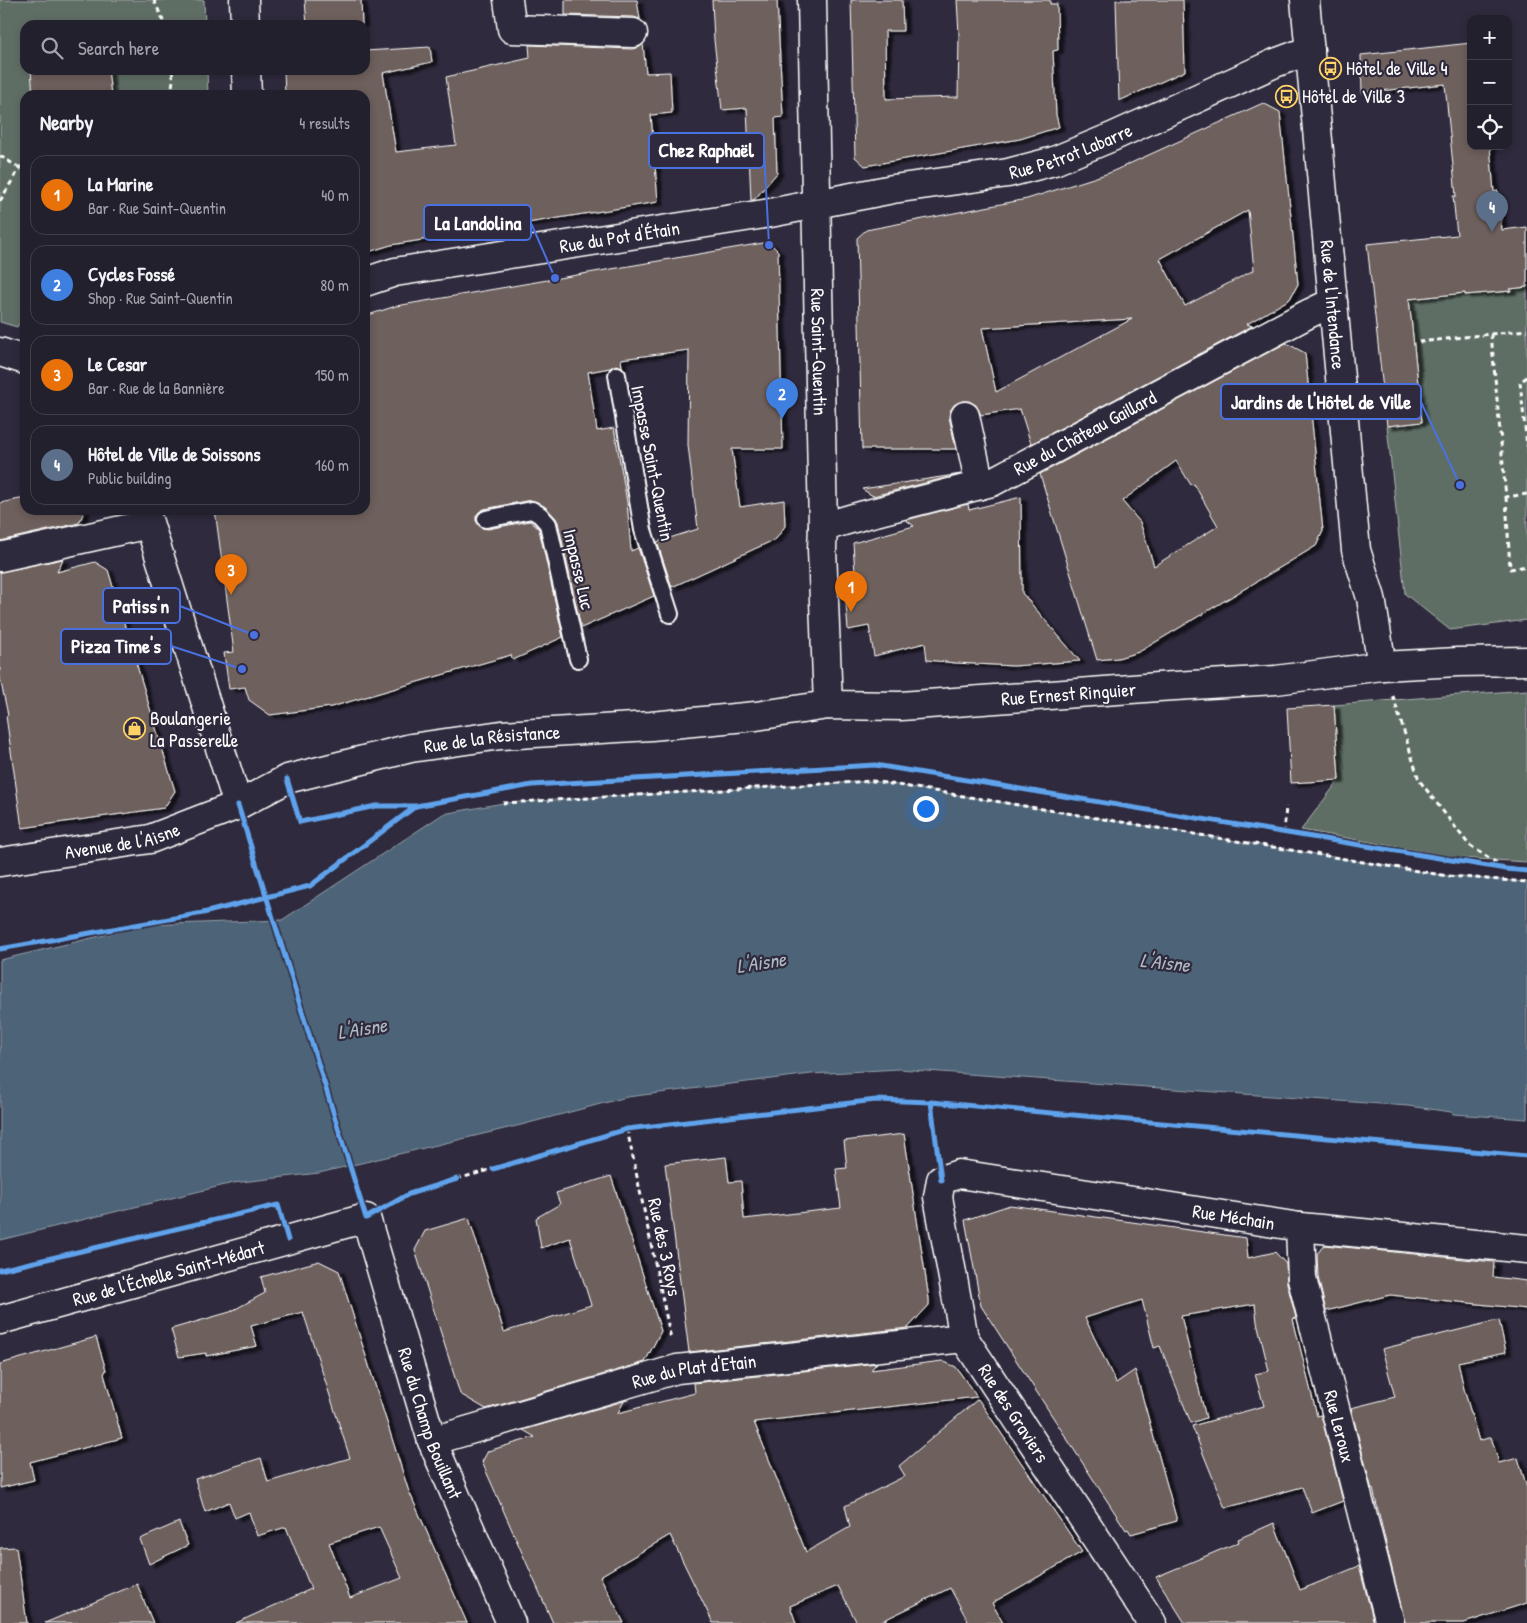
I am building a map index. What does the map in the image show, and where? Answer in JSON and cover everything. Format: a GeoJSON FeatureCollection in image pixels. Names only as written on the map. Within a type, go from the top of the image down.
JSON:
{"type":"FeatureCollection","features":[{"type":"Feature","properties":{"kind":"street"},"geometry":{"type":"LineString","coordinates":[[244,0],[244,20]]}},
{"type":"Feature","properties":{"kind":"street"},"geometry":{"type":"LineString","coordinates":[[508,0],[512,29],[633,33]]}},
{"type":"Feature","properties":{"kind":"street","name":"Rue Saint-Quentin"},"geometry":{"type":"LineString","coordinates":[[812,0],[828,705]]}},
{"type":"Feature","properties":{"kind":"street","name":"Rue de l'Intendance"},"geometry":{"type":"LineString","coordinates":[[1305,0],[1356,550],[1371,598],[1382,666]]}},
{"type":"Feature","properties":{"kind":"street","name":"Rue Petrot Labarre"},"geometry":{"type":"LineString","coordinates":[[816,203],[893,189],[1008,172],[1054,161],[1310,50]]}},
{"type":"Feature","properties":{"kind":"street"},"geometry":{"type":"LineString","coordinates":[[246,75],[247,90]]}},
{"type":"Feature","properties":{"kind":"street","name":"Rue du Pot d'Étain"},"geometry":{"type":"LineString","coordinates":[[370,280],[395,272],[770,213],[816,203]]}},
{"type":"Feature","properties":{"kind":"street","name":"Rue du Château Gaillard"},"geometry":{"type":"LineString","coordinates":[[823,538],[864,515],[992,482],[1333,302]]}},
{"type":"Feature","properties":{"kind":"street"},"geometry":{"type":"LineString","coordinates":[[0,352],[20,358]]}},
{"type":"Feature","properties":{"kind":"street"},"geometry":{"type":"LineString","coordinates":[[965,416],[980,485]]}},
{"type":"Feature","properties":{"kind":"street"},"geometry":{"type":"LineString","coordinates":[[0,557],[147,517],[238,806]]}},
{"type":"Feature","properties":{"kind":"street"},"geometry":{"type":"LineString","coordinates":[[1458,662],[1527,648]]}},
{"type":"Feature","properties":{"kind":"street"},"geometry":{"type":"LineString","coordinates":[[1458,662],[1527,661]]}},
{"type":"Feature","properties":{"kind":"street","name":"Rue Ernest Ringuier"},"geometry":{"type":"LineString","coordinates":[[756,716],[828,705],[901,706],[1276,680],[1382,666],[1458,662]]}},
{"type":"Feature","properties":{"kind":"street","name":"Rue de la Résistance"},"geometry":{"type":"LineString","coordinates":[[238,806],[287,779],[411,748],[501,735],[651,726],[756,716]]}},
{"type":"Feature","properties":{"kind":"street","name":"Avenue de l'Aisne"},"geometry":{"type":"LineString","coordinates":[[0,862],[150,840],[238,806]]}},
{"type":"Feature","properties":{"kind":"street","name":"Rue Méchain"},"geometry":{"type":"LineString","coordinates":[[941,1180],[960,1174],[1300,1227],[1527,1249]]}},
{"type":"Feature","properties":{"kind":"street","name":"Rue des Graviers"},"geometry":{"type":"LineString","coordinates":[[941,1180],[938,1197],[964,1338],[1152,1623]]}},
{"type":"Feature","properties":{"kind":"street","name":"Rue de l'Échelle Saint-Médart"},"geometry":{"type":"LineString","coordinates":[[0,1320],[366,1218]]}},
{"type":"Feature","properties":{"kind":"street","name":"Rue du Champ Bouillant"},"geometry":{"type":"LineString","coordinates":[[366,1218],[432,1441],[511,1623]]}},
{"type":"Feature","properties":{"kind":"street","name":"Rue Leroux"},"geometry":{"type":"LineString","coordinates":[[1300,1227],[1302,1279],[1390,1623]]}},
{"type":"Feature","properties":{"kind":"street","name":"Rue du Plat d'Etain"},"geometry":{"type":"LineString","coordinates":[[432,1441],[677,1369],[964,1338]]}},
{"type":"Feature","properties":{"kind":"lane","name":"Impasse Saint-Quentin"},"geometry":{"type":"LineString","coordinates":[[617,375],[643,530],[670,614]]}},
{"type":"Feature","properties":{"kind":"lane","name":"Impasse Luc"},"geometry":{"type":"LineString","coordinates":[[486,519],[532,510],[540,515],[548,524],[578,660]]}},
{"type":"Feature","properties":{"kind":"path"},"geometry":{"type":"LineString","coordinates":[[154,0],[163,20]]}},
{"type":"Feature","properties":{"kind":"path"},"geometry":{"type":"LineString","coordinates":[[172,75],[172,90]]}},
{"type":"Feature","properties":{"kind":"path"},"geometry":{"type":"LineString","coordinates":[[0,156],[19,168],[0,201]]}},
{"type":"Feature","properties":{"kind":"path"},"geometry":{"type":"LineString","coordinates":[[1419,342],[1527,330]]}},
{"type":"Feature","properties":{"kind":"path"},"geometry":{"type":"LineString","coordinates":[[1491,334],[1506,497],[1510,569],[1527,566]]}},
{"type":"Feature","properties":{"kind":"path"},"geometry":{"type":"LineString","coordinates":[[1527,377],[1520,382],[1527,446]]}},
{"type":"Feature","properties":{"kind":"path"},"geometry":{"type":"LineString","coordinates":[[1506,497],[1527,494]]}},
{"type":"Feature","properties":{"kind":"path"},"geometry":{"type":"LineString","coordinates":[[1382,666],[1395,700],[1419,780],[1469,845],[1506,869]]}},
{"type":"Feature","properties":{"kind":"path"},"geometry":{"type":"LineString","coordinates":[[503,803],[873,781],[1448,876],[1527,882]]}},
{"type":"Feature","properties":{"kind":"path"},"geometry":{"type":"LineString","coordinates":[[1284,833],[1286,806]]}},
{"type":"Feature","properties":{"kind":"path"},"geometry":{"type":"LineString","coordinates":[[457,1180],[493,1169]]}},
{"type":"Feature","properties":{"kind":"green space"},"geometry":{"type":"Polygon","coordinates":[[[0,0],[204,0],[205,20],[20,20],[20,75],[207,75],[208,90],[20,90],[20,322],[17,327],[0,322],[0,0]]]}},
{"type":"Feature","properties":{"kind":"green space"},"geometry":{"type":"Polygon","coordinates":[[[1527,287],[1527,620],[1450,630],[1405,594],[1387,426],[1422,422],[1409,299],[1465,293],[1465,295],[1510,291],[1510,289],[1527,287]]]}},
{"type":"Feature","properties":{"kind":"green space"},"geometry":{"type":"Polygon","coordinates":[[[1527,690],[1527,862],[1460,858],[1301,830],[1339,780],[1334,705],[1527,690]]]}},
{"type":"Feature","properties":{"kind":"water","name":"L'Aisne"},"geometry":{"type":"Polygon","coordinates":[[[873,781],[1448,876],[1527,882],[1527,1119],[1453,1114],[1451,1112],[1408,1106],[899,1069],[811,1074],[627,1097],[521,1125],[319,1173],[233,1183],[0,1240],[0,960],[146,925],[282,920],[443,814],[503,803],[873,781]]]}},
{"type":"Feature","properties":{"kind":"building"},"geometry":{"type":"Polygon","coordinates":[[[305,0],[361,0],[362,20],[307,20],[305,0]]]}},
{"type":"Feature","properties":{"kind":"building"},"geometry":{"type":"Polygon","coordinates":[[[565,0],[637,0],[640,19],[634,17],[565,15],[565,0]]]}},
{"type":"Feature","properties":{"kind":"building"},"geometry":{"type":"Polygon","coordinates":[[[712,0],[777,0],[783,117],[775,118],[777,173],[754,200],[751,200],[747,108],[722,110],[714,40],[712,0]]]}},
{"type":"Feature","properties":{"kind":"building"},"geometry":{"type":"Polygon","coordinates":[[[851,0],[902,0],[903,31],[885,31],[886,99],[958,97],[959,34],[957,0],[1050,0],[1050,4],[1057,4],[1058,50],[1053,51],[1056,115],[1059,127],[1020,139],[865,166],[855,157],[851,0]]]}},
{"type":"Feature","properties":{"kind":"building"},"geometry":{"type":"Polygon","coordinates":[[[1116,0],[1183,0],[1185,71],[1119,101],[1116,0]]]}},
{"type":"Feature","properties":{"kind":"building"},"geometry":{"type":"Polygon","coordinates":[[[1467,43],[1467,150],[1490,150],[1494,192],[1498,191],[1502,230],[1527,227],[1527,287],[1510,289],[1511,291],[1465,295],[1465,293],[1409,299],[1422,422],[1387,426],[1367,244],[1457,235],[1453,196],[1456,196],[1445,84],[1362,93],[1361,55],[1467,43]]]}},
{"type":"Feature","properties":{"kind":"building"},"geometry":{"type":"Polygon","coordinates":[[[643,44],[646,73],[670,72],[672,113],[651,115],[658,202],[391,245],[370,251],[370,90],[285,90],[284,75],[370,75],[370,51],[430,47],[432,62],[383,73],[396,152],[456,145],[446,77],[530,58],[529,45],[632,49],[643,44]]]}},
{"type":"Feature","properties":{"kind":"building"},"geometry":{"type":"Polygon","coordinates":[[[31,75],[109,75],[110,90],[33,90],[31,75]]]}},
{"type":"Feature","properties":{"kind":"building"},"geometry":{"type":"Polygon","coordinates":[[[1263,103],[1280,112],[1298,284],[1290,299],[1247,324],[1252,326],[1031,444],[1020,409],[981,415],[976,405],[969,401],[962,401],[954,405],[949,417],[956,449],[862,449],[857,238],[866,230],[1027,199],[1109,173],[1263,103]],[[1248,210],[1160,259],[1185,306],[1254,270],[1248,210]],[[1132,319],[982,328],[996,392],[1132,319]]]}},
{"type":"Feature","properties":{"kind":"building"},"geometry":{"type":"Polygon","coordinates":[[[769,242],[778,251],[783,449],[732,449],[740,507],[784,500],[785,526],[776,539],[672,587],[657,542],[698,529],[688,445],[689,350],[621,359],[622,367],[616,365],[588,372],[597,431],[614,428],[627,502],[631,551],[638,548],[654,596],[581,628],[558,522],[555,517],[545,507],[531,500],[484,509],[476,516],[476,521],[482,528],[488,529],[530,521],[539,529],[563,637],[513,660],[511,655],[331,707],[270,715],[249,700],[245,687],[229,689],[224,653],[234,652],[216,515],[370,515],[370,314],[396,306],[769,242]]]}},
{"type":"Feature","properties":{"kind":"building"},"geometry":{"type":"Polygon","coordinates":[[[1286,343],[1305,353],[1323,531],[1316,546],[1139,652],[1118,658],[1097,660],[1040,474],[1286,343]],[[1176,461],[1122,501],[1140,522],[1154,566],[1218,526],[1194,484],[1191,485],[1176,461]]]}},
{"type":"Feature","properties":{"kind":"building"},"geometry":{"type":"Polygon","coordinates":[[[961,474],[873,496],[862,489],[961,474]]]}},
{"type":"Feature","properties":{"kind":"building"},"geometry":{"type":"Polygon","coordinates":[[[1021,497],[1022,593],[1080,661],[1014,666],[927,660],[925,643],[874,656],[869,626],[848,630],[845,591],[856,588],[853,543],[914,526],[906,520],[968,504],[969,510],[1021,497]]]}},
{"type":"Feature","properties":{"kind":"building"},"geometry":{"type":"Polygon","coordinates":[[[20,499],[20,515],[83,515],[79,523],[0,541],[0,503],[20,499]]]}},
{"type":"Feature","properties":{"kind":"building"},"geometry":{"type":"Polygon","coordinates":[[[63,559],[57,572],[95,562],[108,570],[175,791],[164,808],[22,828],[6,716],[8,715],[0,678],[0,572],[63,559]]]}},
{"type":"Feature","properties":{"kind":"building"},"geometry":{"type":"Polygon","coordinates":[[[1334,705],[1339,780],[1291,783],[1287,708],[1334,705]]]}},
{"type":"Feature","properties":{"kind":"building"},"geometry":{"type":"Polygon","coordinates":[[[904,1134],[929,1299],[929,1305],[908,1328],[689,1352],[665,1164],[726,1157],[729,1182],[741,1181],[744,1219],[841,1208],[836,1169],[847,1168],[844,1141],[904,1134]]]}},
{"type":"Feature","properties":{"kind":"building"},"geometry":{"type":"Polygon","coordinates":[[[611,1176],[661,1331],[645,1362],[486,1409],[460,1394],[415,1250],[425,1231],[469,1218],[504,1332],[591,1305],[570,1238],[541,1248],[536,1218],[560,1204],[556,1193],[611,1176]]]}},
{"type":"Feature","properties":{"kind":"building"},"geometry":{"type":"Polygon","coordinates":[[[1010,1205],[1246,1238],[1248,1258],[1275,1252],[1286,1264],[1287,1283],[1296,1318],[1293,1319],[1317,1416],[1321,1415],[1343,1501],[1312,1513],[1302,1487],[1225,1508],[1192,1426],[1264,1406],[1255,1374],[1269,1371],[1257,1322],[1255,1304],[1181,1316],[1206,1418],[1191,1423],[1160,1346],[1154,1348],[1142,1300],[1085,1318],[1116,1383],[1135,1370],[1177,1521],[1131,1534],[1128,1529],[1126,1530],[981,1306],[965,1220],[1010,1205]]]}},
{"type":"Feature","properties":{"kind":"building"},"geometry":{"type":"Polygon","coordinates":[[[1324,1245],[1494,1262],[1493,1277],[1527,1281],[1527,1309],[1390,1295],[1326,1311],[1318,1277],[1317,1254],[1324,1245]]]}},
{"type":"Feature","properties":{"kind":"building"},"geometry":{"type":"Polygon","coordinates":[[[319,1261],[339,1271],[408,1489],[467,1623],[236,1623],[311,1589],[286,1527],[257,1536],[249,1512],[235,1518],[229,1502],[205,1512],[195,1479],[261,1458],[268,1482],[350,1458],[303,1312],[251,1326],[257,1346],[206,1356],[206,1353],[179,1357],[171,1329],[230,1312],[265,1293],[261,1277],[319,1261]],[[379,1527],[329,1543],[350,1598],[402,1578],[379,1527]]]}},
{"type":"Feature","properties":{"kind":"building"},"geometry":{"type":"Polygon","coordinates":[[[1499,1320],[1506,1352],[1458,1362],[1479,1441],[1491,1437],[1499,1463],[1518,1458],[1527,1488],[1527,1603],[1464,1623],[1405,1623],[1373,1489],[1351,1408],[1395,1397],[1382,1349],[1499,1320]]]}},
{"type":"Feature","properties":{"kind":"building"},"geometry":{"type":"Polygon","coordinates":[[[96,1337],[122,1438],[30,1462],[34,1480],[0,1488],[0,1364],[96,1337]]]}},
{"type":"Feature","properties":{"kind":"building"},"geometry":{"type":"Polygon","coordinates":[[[942,1361],[956,1367],[977,1397],[754,1422],[806,1552],[850,1527],[845,1506],[905,1476],[899,1466],[978,1399],[1082,1552],[992,1603],[1003,1623],[969,1623],[950,1588],[878,1623],[857,1623],[838,1586],[790,1606],[796,1623],[713,1623],[670,1535],[600,1576],[624,1623],[553,1623],[482,1462],[488,1451],[535,1437],[523,1430],[624,1401],[618,1413],[695,1393],[694,1383],[877,1363],[871,1370],[942,1361]]]}},
{"type":"Feature","properties":{"kind":"building"},"geometry":{"type":"Polygon","coordinates":[[[179,1522],[188,1545],[149,1564],[140,1539],[179,1522]]]}},
{"type":"Feature","properties":{"kind":"building"},"geometry":{"type":"Polygon","coordinates":[[[1274,1523],[1300,1590],[1359,1566],[1374,1623],[1185,1623],[1156,1577],[1239,1542],[1238,1539],[1274,1523]]]}},
{"type":"Feature","properties":{"kind":"building"},"geometry":{"type":"Polygon","coordinates":[[[16,1547],[27,1623],[0,1623],[0,1548],[16,1547]]]}},
{"type":"Feature","properties":{"kind":"building"},"geometry":{"type":"Polygon","coordinates":[[[137,1584],[153,1623],[45,1623],[137,1584]]]}},
{"type":"Feature","properties":{"kind":"cycle path"},"geometry":{"type":"LineString","coordinates":[[0,949],[203,913],[310,886],[416,806],[532,785],[875,765],[1527,871]]}},
{"type":"Feature","properties":{"kind":"cycle path"},"geometry":{"type":"LineString","coordinates":[[287,779],[300,822],[376,806],[416,806]]}},
{"type":"Feature","properties":{"kind":"cycle path"},"geometry":{"type":"LineString","coordinates":[[238,805],[366,1218],[409,1194],[457,1179]]}},
{"type":"Feature","properties":{"kind":"cycle path"},"geometry":{"type":"LineString","coordinates":[[493,1169],[627,1129],[876,1100],[931,1102],[1527,1156]]}},
{"type":"Feature","properties":{"kind":"cycle path"},"geometry":{"type":"LineString","coordinates":[[931,1102],[941,1180]]}},
{"type":"Feature","properties":{"kind":"cycle path"},"geometry":{"type":"LineString","coordinates":[[0,1270],[278,1205],[288,1240]]}},
{"type":"Feature","properties":{"kind":"place","name":"Hôtel de Ville 4"},"geometry":{"type":"Point","coordinates":[1330,68]}},
{"type":"Feature","properties":{"kind":"place","name":"Hôtel de Ville 3"},"geometry":{"type":"Point","coordinates":[1286,96]}},
{"type":"Feature","properties":{"kind":"place","name":"Hôtel de Ville de Soissons"},"geometry":{"type":"Point","coordinates":[1492,232]}},
{"type":"Feature","properties":{"kind":"place","name":"Chez Raphaël"},"geometry":{"type":"Point","coordinates":[769,245]}},
{"type":"Feature","properties":{"kind":"place","name":"La Landolina"},"geometry":{"type":"Point","coordinates":[555,278]}},
{"type":"Feature","properties":{"kind":"place","name":"Cycles Fossé"},"geometry":{"type":"Point","coordinates":[782,419]}},
{"type":"Feature","properties":{"kind":"place","name":"Jardins de l'Hôtel de Ville"},"geometry":{"type":"Point","coordinates":[1460,485]}},
{"type":"Feature","properties":{"kind":"place","name":"Le Cesar"},"geometry":{"type":"Point","coordinates":[231,595]}},
{"type":"Feature","properties":{"kind":"place","name":"La Marine"},"geometry":{"type":"Point","coordinates":[851,612]}},
{"type":"Feature","properties":{"kind":"place","name":"Patiss'n"},"geometry":{"type":"Point","coordinates":[254,635]}},
{"type":"Feature","properties":{"kind":"place","name":"Pizza Time's"},"geometry":{"type":"Point","coordinates":[242,669]}},
{"type":"Feature","properties":{"kind":"place","name":"Boulangerie La Passerelle"},"geometry":{"type":"Point","coordinates":[134,729]}}]}
